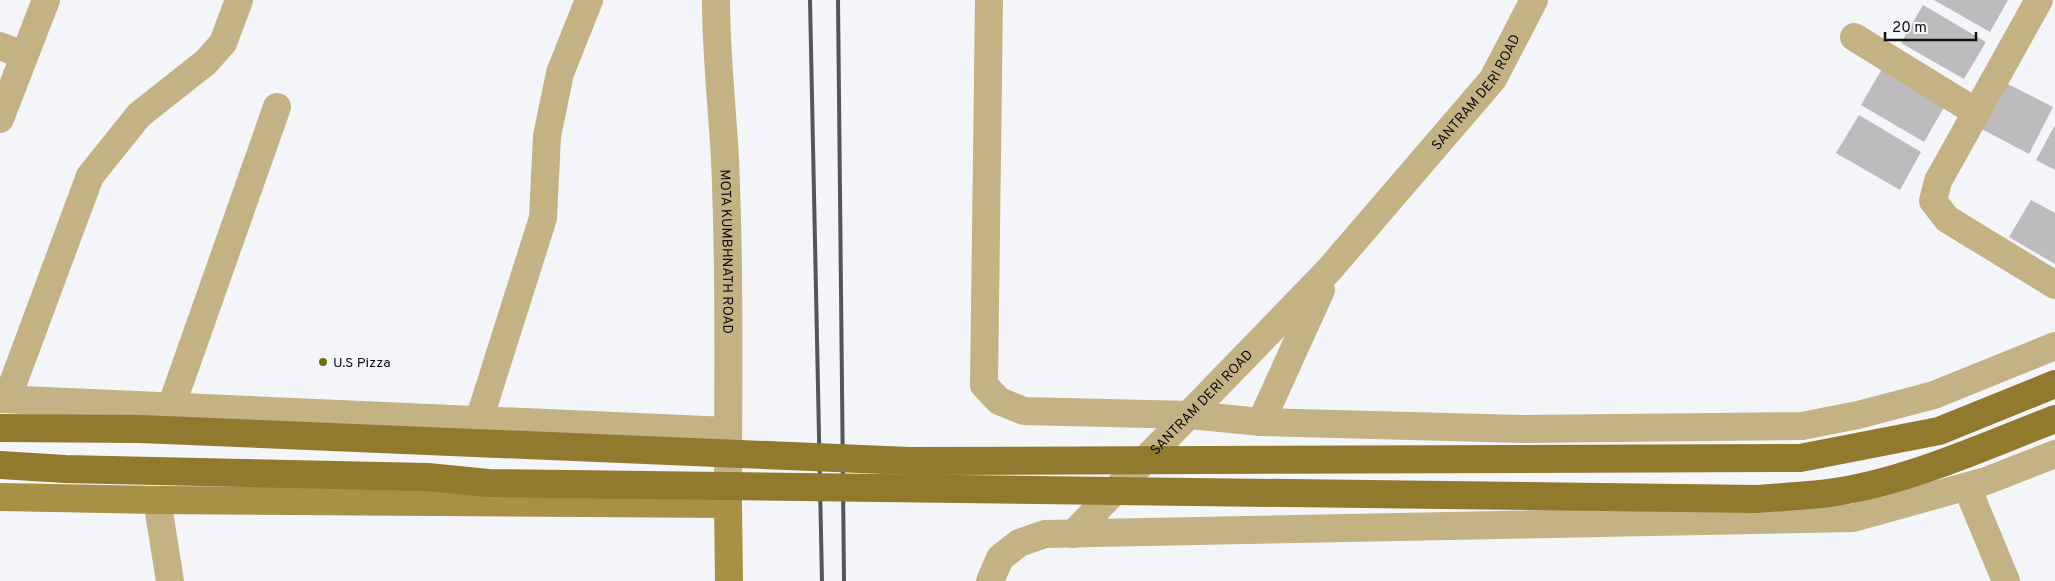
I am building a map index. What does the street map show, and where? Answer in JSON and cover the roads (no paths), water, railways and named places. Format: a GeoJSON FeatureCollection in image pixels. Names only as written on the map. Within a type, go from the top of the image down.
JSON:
{"type":"FeatureCollection","features":[{"type":"Feature","properties":{"kind":"main road"},"geometry":{"type":"LineString","coordinates":[[0,428],[140,429],[909,461],[1800,458],[1939,431],[2055,384]]}},
{"type":"Feature","properties":{"kind":"main road"},"geometry":{"type":"LineString","coordinates":[[0,466],[428,477],[488,483],[1757,500],[1829,493],[1888,480],[1954,458],[2055,419]]}},
{"type":"Feature","properties":{"kind":"main road"},"geometry":{"type":"LineString","coordinates":[[0,497],[728,504],[729,581]]}},
{"type":"Feature","properties":{"kind":"street"},"geometry":{"type":"LineString","coordinates":[[0,119],[12,51],[46,0]]}},
{"type":"Feature","properties":{"kind":"street"},"geometry":{"type":"LineString","coordinates":[[239,0],[222,43],[206,62],[138,115],[90,176],[4,399],[728,431]]}},
{"type":"Feature","properties":{"kind":"street"},"geometry":{"type":"LineString","coordinates":[[479,420],[543,218],[547,136],[560,73],[589,0]]}},
{"type":"Feature","properties":{"kind":"street","name":"MOTA KUMBHNATH ROAD"},"geometry":{"type":"LineString","coordinates":[[716,0],[716,39],[724,159],[728,290],[728,504]]}},
{"type":"Feature","properties":{"kind":"street"},"geometry":{"type":"LineString","coordinates":[[989,0],[984,386],[999,400],[1024,411],[1190,415],[1261,422],[1522,429],[1802,426],[1858,416],[1934,395],[2055,346]]}},
{"type":"Feature","properties":{"kind":"street","name":"SANTRAM DERI ROAD"},"geometry":{"type":"LineString","coordinates":[[1073,534],[1329,270],[1493,80],[1534,0]]}},
{"type":"Feature","properties":{"kind":"street"},"geometry":{"type":"LineString","coordinates":[[2039,0],[1938,181],[1933,200],[1947,219],[2055,285]]}},
{"type":"Feature","properties":{"kind":"street"},"geometry":{"type":"LineString","coordinates":[[1854,37],[1976,112]]}},
{"type":"Feature","properties":{"kind":"street"},"geometry":{"type":"LineString","coordinates":[[171,406],[277,107]]}},
{"type":"Feature","properties":{"kind":"street","name":"SANTRAM DERI ROAD"},"geometry":{"type":"LineString","coordinates":[[1261,422],[1329,270]]}},
{"type":"Feature","properties":{"kind":"street"},"geometry":{"type":"LineString","coordinates":[[990,581],[1000,558],[1019,543],[1045,534],[1852,518],[1986,482],[2055,454]]}},
{"type":"Feature","properties":{"kind":"street"},"geometry":{"type":"LineString","coordinates":[[1967,487],[2006,581]]}},
{"type":"Feature","properties":{"kind":"street"},"geometry":{"type":"LineString","coordinates":[[157,500],[170,581]]}},
{"type":"Feature","properties":{"kind":"railway"},"geometry":{"type":"LineString","coordinates":[[810,0],[822,581]]}},
{"type":"Feature","properties":{"kind":"railway"},"geometry":{"type":"LineString","coordinates":[[838,0],[844,581]]}},
{"type":"Feature","properties":{"kind":"place","name":"U.S Pizza"},"geometry":{"type":"Point","coordinates":[323,362]}}]}
